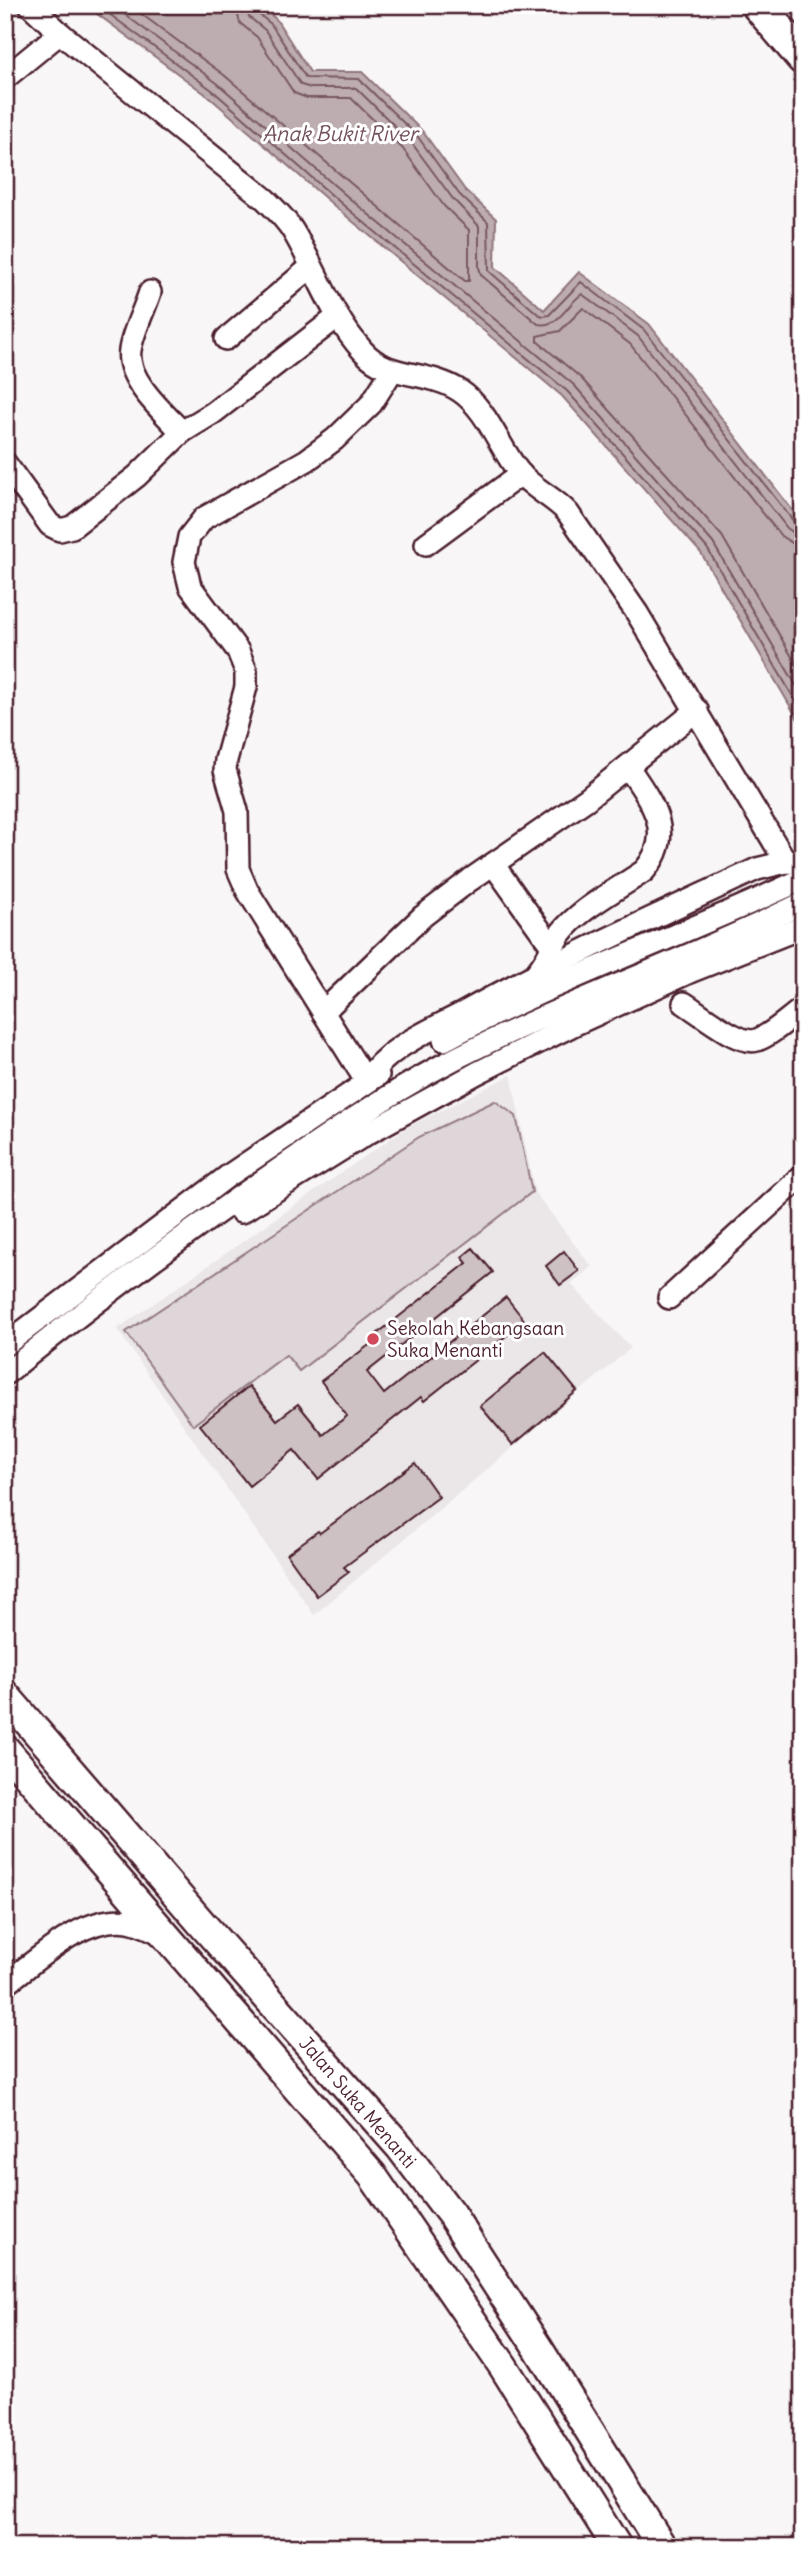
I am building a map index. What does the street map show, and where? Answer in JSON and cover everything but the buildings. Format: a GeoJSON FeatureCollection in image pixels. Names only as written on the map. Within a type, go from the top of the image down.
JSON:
{"type":"FeatureCollection","features":[{"type":"Feature","properties":{"kind":"highway"},"geometry":{"type":"LineString","coordinates":[[758,5],[803,58]]}},
{"type":"Feature","properties":{"kind":"main road","name":"Jalan Suka Menanti"},"geometry":{"type":"LineString","coordinates":[[5,1695],[203,1925],[400,2147],[451,2214],[495,2281],[662,2547]]}},
{"type":"Feature","properties":{"kind":"main road","name":"Jalan Suka Menanti"},"geometry":{"type":"LineString","coordinates":[[5,1748],[372,2175],[503,2366],[617,2547]]}},
{"type":"Feature","properties":{"kind":"street"},"geometry":{"type":"LineString","coordinates":[[30,5],[60,33],[265,199],[293,230],[337,317],[364,352],[382,367],[392,371],[444,381],[465,394],[475,405],[521,474],[568,513],[637,613],[794,863],[757,869],[537,972],[400,1047],[374,1068],[366,1081]]}},
{"type":"Feature","properties":{"kind":"street"},"geometry":{"type":"LineString","coordinates":[[5,78],[60,33]]}},
{"type":"Feature","properties":{"kind":"street"},"geometry":{"type":"LineString","coordinates":[[226,339],[311,267]]}},
{"type":"Feature","properties":{"kind":"street"},"geometry":{"type":"LineString","coordinates":[[150,292],[130,349],[129,362],[133,374],[142,386],[183,432]]}},
{"type":"Feature","properties":{"kind":"street"},"geometry":{"type":"LineString","coordinates":[[5,463],[50,525],[60,530],[72,527],[137,476],[183,432],[213,413],[337,317]]}},
{"type":"Feature","properties":{"kind":"street"},"geometry":{"type":"LineString","coordinates":[[366,1081],[247,890],[238,869],[237,811],[227,784],[226,760],[246,687],[246,670],[239,651],[190,586],[184,562],[189,537],[204,518],[307,460],[335,439],[372,404],[392,371]]}},
{"type":"Feature","properties":{"kind":"street"},"geometry":{"type":"LineString","coordinates":[[426,544],[521,474]]}},
{"type":"Feature","properties":{"kind":"street"},"geometry":{"type":"LineString","coordinates":[[323,1012],[404,932],[493,864],[587,799],[697,710]]}},
{"type":"Feature","properties":{"kind":"street"},"geometry":{"type":"LineString","coordinates":[[537,972],[560,935],[571,923],[644,872],[657,852],[659,819],[653,804],[628,767]]}},
{"type":"Feature","properties":{"kind":"street"},"geometry":{"type":"LineString","coordinates":[[493,864],[553,948]]}},
{"type":"Feature","properties":{"kind":"street"},"geometry":{"type":"LineString","coordinates":[[5,1345],[228,1176],[366,1081],[468,1027],[803,879]]}},
{"type":"Feature","properties":{"kind":"street"},"geometry":{"type":"LineString","coordinates":[[5,1374],[93,1303],[197,1226],[400,1089],[559,1009],[758,926],[803,903]]}},
{"type":"Feature","properties":{"kind":"street"},"geometry":{"type":"LineString","coordinates":[[197,1226],[228,1218],[247,1209],[368,1133],[559,1032],[692,971],[803,927]]}},
{"type":"Feature","properties":{"kind":"street"},"geometry":{"type":"LineString","coordinates":[[684,1003],[738,1038],[748,1041],[766,1035],[803,1008]]}},
{"type":"Feature","properties":{"kind":"street"},"geometry":{"type":"LineString","coordinates":[[669,1298],[803,1175]]}},
{"type":"Feature","properties":{"kind":"street"},"geometry":{"type":"LineString","coordinates":[[5,1984],[57,1946],[96,1922],[132,1921],[166,1936]]}},
{"type":"Feature","properties":{"kind":"shaded area","name":"Sekolah Kebangsaan Suka Menanti"},"geometry":{"type":"Polygon","coordinates":[[[511,1075],[535,1193],[592,1267],[571,1284],[631,1348],[314,1615],[117,1329],[406,1128],[511,1075]]]}},
{"type":"Feature","properties":{"kind":"shaded area"},"geometry":{"type":"Polygon","coordinates":[[[495,1101],[516,1116],[532,1192],[299,1371],[286,1355],[193,1425],[126,1332],[419,1137],[495,1101]]]}},
{"type":"Feature","properties":{"kind":"water","name":"Anak Bukit River"},"geometry":{"type":"Polygon","coordinates":[[[85,5],[258,5],[276,19],[310,72],[362,72],[423,132],[465,190],[496,219],[495,267],[544,310],[579,272],[649,324],[803,524],[803,728],[701,553],[562,396],[339,210],[208,96],[85,5]]]}},
{"type":"Feature","properties":{"kind":"place","name":"Sekolah Kebangsaan Suka Menanti"},"geometry":{"type":"Point","coordinates":[373,1339]}}]}
